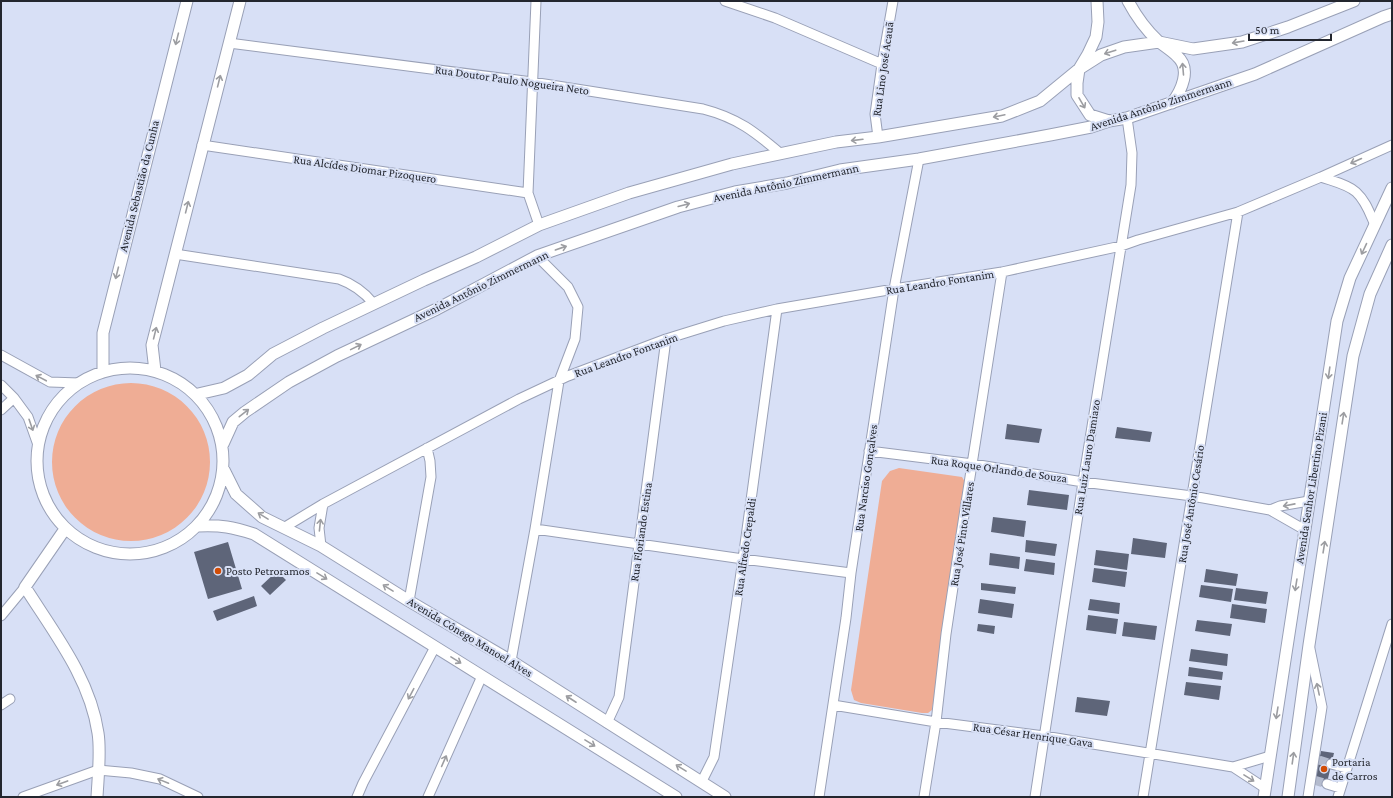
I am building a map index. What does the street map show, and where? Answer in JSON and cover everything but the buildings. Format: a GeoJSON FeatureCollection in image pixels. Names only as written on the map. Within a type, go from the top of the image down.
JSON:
{"type":"FeatureCollection","features":[{"type":"Feature","properties":{"kind":"street","name":"Avenida Sebastião da Cunha"},"geometry":{"type":"LineString","coordinates":[[103,372],[102,333],[187,1]]}},
{"type":"Feature","properties":{"kind":"street"},"geometry":{"type":"LineString","coordinates":[[155,371],[152,345],[240,1]]}},
{"type":"Feature","properties":{"kind":"street"},"geometry":{"type":"LineString","coordinates":[[536,1],[528,194],[539,225]]}},
{"type":"Feature","properties":{"kind":"street"},"geometry":{"type":"LineString","coordinates":[[725,1],[775,18],[882,64]]}},
{"type":"Feature","properties":{"kind":"street","name":"Rua Lino José Acauã"},"geometry":{"type":"LineString","coordinates":[[878,137],[875,114],[893,1]]}},
{"type":"Feature","properties":{"kind":"street"},"geometry":{"type":"LineString","coordinates":[[1097,1],[1098,22],[1096,37],[1079,69],[1078,95],[1083,106],[1090,115],[1109,121]]}},
{"type":"Feature","properties":{"kind":"street"},"geometry":{"type":"LineString","coordinates":[[1128,1],[1141,23],[1159,42],[1178,56],[1183,63],[1184,79],[1180,92],[1172,104]]}},
{"type":"Feature","properties":{"kind":"street"},"geometry":{"type":"LineString","coordinates":[[198,394],[224,388],[248,375],[273,354],[373,303],[476,257],[539,225],[629,193],[732,164],[836,142],[878,137],[1002,116],[1040,101],[1079,69],[1101,54],[1124,47],[1159,42],[1194,48],[1242,42],[1288,27],[1354,1]]}},
{"type":"Feature","properties":{"kind":"street","name":"Avenida Antônio Zimmermann"},"geometry":{"type":"LineString","coordinates":[[223,444],[233,422],[289,382],[337,356],[437,309],[537,256],[678,207],[734,192],[787,183],[840,170],[919,159],[1077,130],[1109,121],[1127,118],[1172,104],[1255,74],[1383,16],[1392,14]]}},
{"type":"Feature","properties":{"kind":"street","name":"Rua Doutor Paulo Nogueira Neto"},"geometry":{"type":"LineString","coordinates":[[229,43],[532,82],[704,109],[730,117],[754,131],[781,154]]}},
{"type":"Feature","properties":{"kind":"street","name":"Rua Luiz Lauro Damiazo"},"geometry":{"type":"LineString","coordinates":[[1035,797],[1083,482],[1131,185],[1132,153],[1127,118]]}},
{"type":"Feature","properties":{"kind":"street","name":"Rua Leandro Fontanim"},"geometry":{"type":"LineString","coordinates":[[285,527],[323,504],[519,399],[568,376],[666,339],[724,321],[777,309],[1002,272],[1121,246],[1238,212],[1392,145]]}},
{"type":"Feature","properties":{"kind":"street","name":"Rua Alcídes Diomar Pizoquero"},"geometry":{"type":"LineString","coordinates":[[202,146],[528,194]]}},
{"type":"Feature","properties":{"kind":"street","name":"Rua Narciso Gonçalves"},"geometry":{"type":"LineString","coordinates":[[819,797],[894,289],[919,159]]}},
{"type":"Feature","properties":{"kind":"street"},"geometry":{"type":"LineString","coordinates":[[1321,177],[1356,192],[1365,203],[1375,226]]}},
{"type":"Feature","properties":{"kind":"street","name":"Avenida Senhor Libertino Pizani"},"geometry":{"type":"LineString","coordinates":[[1265,792],[1337,321],[1350,278],[1392,188]]}},
{"type":"Feature","properties":{"kind":"street","name":"Rua José Antônio Cesário"},"geometry":{"type":"LineString","coordinates":[[1143,797],[1238,212]]}},
{"type":"Feature","properties":{"kind":"street","name":"Avenida Senhor Libertino Pizani"},"geometry":{"type":"LineString","coordinates":[[1288,797],[1309,645],[1353,356],[1370,294],[1392,245]]}},
{"type":"Feature","properties":{"kind":"street"},"geometry":{"type":"LineString","coordinates":[[175,254],[339,279],[354,286],[373,303]]}},
{"type":"Feature","properties":{"kind":"street","name":"Rua Leandro Fontanim"},"geometry":{"type":"LineString","coordinates":[[511,661],[535,529],[559,381],[575,339],[578,306],[568,287],[537,256]]}},
{"type":"Feature","properties":{"kind":"street","name":"Rua José Pinto Villares"},"geometry":{"type":"LineString","coordinates":[[924,797],[936,722],[946,634],[1002,272]]}},
{"type":"Feature","properties":{"kind":"street","name":"Rua Alfredo Crepaldi"},"geometry":{"type":"LineString","coordinates":[[702,782],[714,757],[777,309]]}},
{"type":"Feature","properties":{"kind":"street","name":"Rua Floriando Estina"},"geometry":{"type":"LineString","coordinates":[[607,723],[619,697],[666,339]]}},
{"type":"Feature","properties":{"kind":"street"},"geometry":{"type":"LineString","coordinates":[[1,355],[50,382],[79,383]]}},
{"type":"Feature","properties":{"kind":"street"},"geometry":{"type":"LineString","coordinates":[[129,368],[155,371],[179,381],[198,394],[214,420],[223,444],[224,470],[220,491],[211,510],[198,526],[175,544],[147,554],[118,554],[90,546],[65,529],[51,511],[41,491],[36,468],[38,445],[49,416],[60,400],[79,383],[103,372],[129,368]]}},
{"type":"Feature","properties":{"kind":"street"},"geometry":{"type":"LineString","coordinates":[[1,386],[14,398],[28,417],[38,445]]}},
{"type":"Feature","properties":{"kind":"street"},"geometry":{"type":"LineString","coordinates":[[1,410],[14,398]]}},
{"type":"Feature","properties":{"kind":"street"},"geometry":{"type":"LineString","coordinates":[[408,601],[431,478],[430,461],[427,448]]}},
{"type":"Feature","properties":{"kind":"street","name":"Rua Roque Orlando de Souza"},"geometry":{"type":"LineString","coordinates":[[869,451],[973,464],[1083,482],[1192,496],[1270,510],[1305,530]]}},
{"type":"Feature","properties":{"kind":"street","name":"Avenida Cônego Manoel Alves"},"geometry":{"type":"LineString","coordinates":[[224,470],[236,494],[262,516],[321,546],[408,601],[511,661],[725,797]]}},
{"type":"Feature","properties":{"kind":"street","name":"Rua Roque Orlando de Souza"},"geometry":{"type":"LineString","coordinates":[[1270,510],[1280,506],[1309,501]]}},
{"type":"Feature","properties":{"kind":"street"},"geometry":{"type":"LineString","coordinates":[[321,546],[319,528],[323,504]]}},
{"type":"Feature","properties":{"kind":"street"},"geometry":{"type":"LineString","coordinates":[[198,526],[219,525],[236,528],[254,534],[676,797]]}},
{"type":"Feature","properties":{"kind":"street"},"geometry":{"type":"LineString","coordinates":[[1,616],[25,587],[65,529]]}},
{"type":"Feature","properties":{"kind":"street"},"geometry":{"type":"LineString","coordinates":[[535,529],[851,573]]}},
{"type":"Feature","properties":{"kind":"street"},"geometry":{"type":"LineString","coordinates":[[25,587],[67,652],[89,696],[98,734],[97,797]]}},
{"type":"Feature","properties":{"kind":"street"},"geometry":{"type":"LineString","coordinates":[[1327,784],[1339,793],[1392,624]]}},
{"type":"Feature","properties":{"kind":"street"},"geometry":{"type":"LineString","coordinates":[[1308,797],[1317,759],[1322,707],[1309,645]]}},
{"type":"Feature","properties":{"kind":"street"},"geometry":{"type":"LineString","coordinates":[[357,797],[363,783],[436,647]]}},
{"type":"Feature","properties":{"kind":"street"},"geometry":{"type":"LineString","coordinates":[[428,797],[482,676]]}},
{"type":"Feature","properties":{"kind":"street"},"geometry":{"type":"LineString","coordinates":[[1,705],[10,699]]}},
{"type":"Feature","properties":{"kind":"street","name":"Rua César Henrique Gava"},"geometry":{"type":"LineString","coordinates":[[833,705],[936,722],[1044,736],[1233,766],[1270,756]]}},
{"type":"Feature","properties":{"kind":"street"},"geometry":{"type":"LineString","coordinates":[[1331,764],[1346,768]]}},
{"type":"Feature","properties":{"kind":"street","name":"Rua César Henrique Gava"},"geometry":{"type":"LineString","coordinates":[[1233,766],[1265,792]]}},
{"type":"Feature","properties":{"kind":"street"},"geometry":{"type":"LineString","coordinates":[[24,797],[98,770],[130,773],[160,779],[198,797]]}},
{"type":"Feature","properties":{"kind":"shaded area"},"geometry":{"type":"Polygon","coordinates":[[[139,383],[154,386],[168,392],[187,406],[197,418],[207,439],[210,462],[207,485],[197,506],[187,518],[175,528],[154,538],[139,541],[123,541],[108,538],[87,528],[75,518],[65,506],[55,485],[53,477],[52,454],[55,439],[65,418],[75,406],[87,396],[108,386],[116,384],[139,383]]]}},
{"type":"Feature","properties":{"kind":"shaded area"},"geometry":{"type":"Polygon","coordinates":[[[899,468],[962,477],[966,488],[932,710],[928,713],[861,703],[854,700],[851,690],[882,481],[890,471],[899,468]]]}},
{"type":"Feature","properties":{"kind":"tunnel"},"geometry":{"type":"LineString","coordinates":[[1319,760],[1331,764]]}},
{"type":"Feature","properties":{"kind":"tunnel"},"geometry":{"type":"LineString","coordinates":[[1314,780],[1327,784]]}},
{"type":"Feature","properties":{"kind":"place","name":"Posto Petroramos"},"geometry":{"type":"Point","coordinates":[218,571]}},
{"type":"Feature","properties":{"kind":"place","name":"Portaria de Carros"},"geometry":{"type":"Point","coordinates":[1324,769]}}]}
